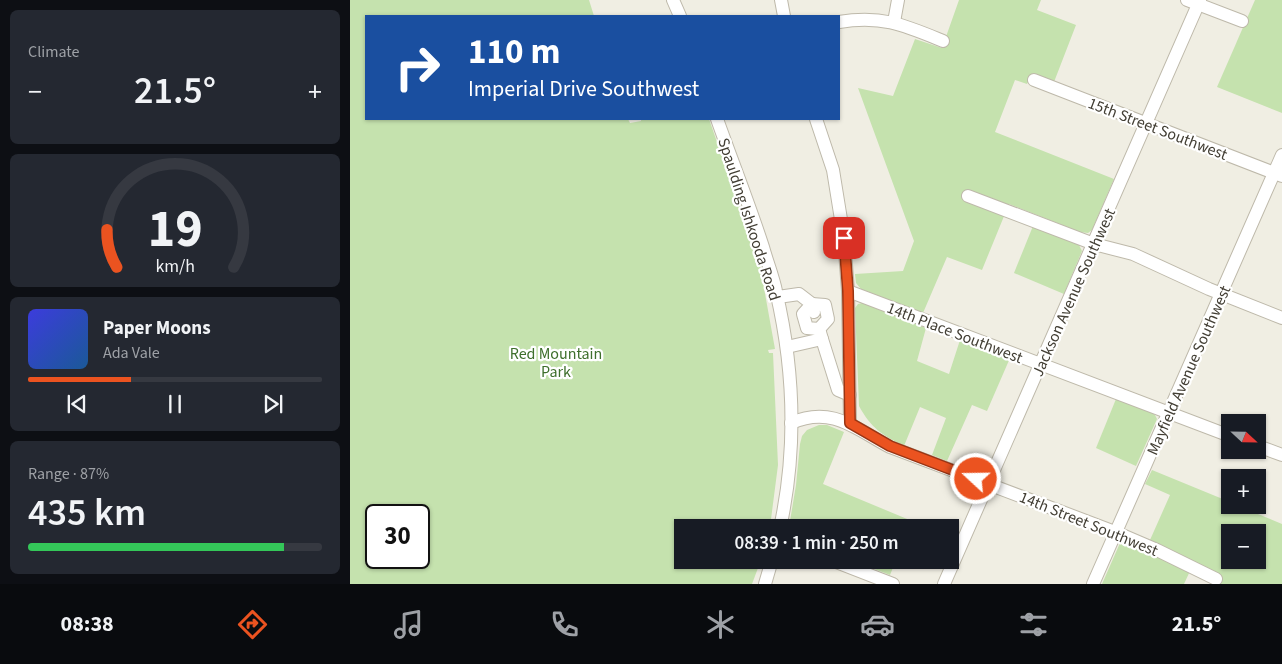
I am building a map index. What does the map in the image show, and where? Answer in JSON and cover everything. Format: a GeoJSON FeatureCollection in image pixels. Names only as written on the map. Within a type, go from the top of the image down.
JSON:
{"type":"FeatureCollection","features":[{"type":"Feature","properties":{"kind":"street"},"geometry":{"type":"LineString","coordinates":[[674,0],[680,15]]}},
{"type":"Feature","properties":{"kind":"street"},"geometry":{"type":"LineString","coordinates":[[781,0],[784,15]]}},
{"type":"Feature","properties":{"kind":"street"},"geometry":{"type":"LineString","coordinates":[[894,22],[898,0]]}},
{"type":"Feature","properties":{"kind":"street"},"geometry":{"type":"LineString","coordinates":[[1195,1],[1242,21]]}},
{"type":"Feature","properties":{"kind":"street","name":"Jackson Avenue Southwest"},"geometry":{"type":"LineString","coordinates":[[944,584],[1147,123],[1195,1]]}},
{"type":"Feature","properties":{"kind":"street"},"geometry":{"type":"LineString","coordinates":[[840,22],[867,19],[894,22],[943,41]]}},
{"type":"Feature","properties":{"kind":"street","name":"15th Street Southwest"},"geometry":{"type":"LineString","coordinates":[[1034,80],[1278,174]]}},
{"type":"Feature","properties":{"kind":"street","name":"Spaulding Ishkooda Road"},"geometry":{"type":"LineString","coordinates":[[717,120],[754,221],[778,297],[787,347],[791,423],[787,486],[782,519]]}},
{"type":"Feature","properties":{"kind":"street"},"geometry":{"type":"LineString","coordinates":[[816,120],[833,170],[844,238],[848,291],[850,423]]}},
{"type":"Feature","properties":{"kind":"street","name":"Mayfield Avenue Southwest"},"geometry":{"type":"LineString","coordinates":[[1093,584],[1168,412],[1278,174],[1282,156]]}},
{"type":"Feature","properties":{"kind":"street"},"geometry":{"type":"LineString","coordinates":[[968,196],[1094,244],[1133,254],[1222,294],[1282,318]]}},
{"type":"Feature","properties":{"kind":"street","name":"14th Place Southwest"},"geometry":{"type":"LineString","coordinates":[[848,291],[1221,433]]}},
{"type":"Feature","properties":{"kind":"street"},"geometry":{"type":"LineString","coordinates":[[778,297],[798,294],[817,321],[838,390],[850,395]]}},
{"type":"Feature","properties":{"kind":"street"},"geometry":{"type":"LineString","coordinates":[[787,347],[817,321]]}},
{"type":"Feature","properties":{"kind":"street","name":"14th Street Southwest"},"geometry":{"type":"LineString","coordinates":[[791,423],[813,416],[834,418],[850,423],[890,446],[1115,532],[1157,550],[1216,580]]}},
{"type":"Feature","properties":{"kind":"street"},"geometry":{"type":"LineString","coordinates":[[1266,449],[1282,456]]}},
{"type":"Feature","properties":{"kind":"street"},"geometry":{"type":"LineString","coordinates":[[765,584],[769,569]]}},
{"type":"Feature","properties":{"kind":"street"},"geometry":{"type":"LineString","coordinates":[[855,569],[893,584]]}},
{"type":"Feature","properties":{"kind":"green space","name":"Red Mountain Park"},"geometry":{"type":"Polygon","coordinates":[[[350,0],[589,0],[594,15],[365,15],[365,120],[628,120],[630,123],[641,120],[709,120],[760,266],[775,349],[768,350],[769,353],[773,353],[778,465],[771,519],[674,519],[674,569],[758,569],[752,584],[350,584],[350,0]]]}},
{"type":"Feature","properties":{"kind":"green space"},"geometry":{"type":"Polygon","coordinates":[[[959,0],[1041,0],[1037,10],[1076,25],[1054,82],[1032,74],[1027,84],[1015,80],[995,132],[1114,179],[1092,230],[1088,233],[1080,232],[1009,204],[982,270],[947,257],[923,313],[861,289],[856,283],[855,274],[903,271],[914,241],[858,88],[893,96],[915,39],[942,48],[959,0]]]}},
{"type":"Feature","properties":{"kind":"green space"},"geometry":{"type":"Polygon","coordinates":[[[1255,0],[1282,0],[1282,113],[1217,87],[1255,0]]]}},
{"type":"Feature","properties":{"kind":"green space"},"geometry":{"type":"Polygon","coordinates":[[[1033,226],[1079,245],[1082,251],[1064,294],[1014,273],[1033,226]]]}},
{"type":"Feature","properties":{"kind":"green space"},"geometry":{"type":"Polygon","coordinates":[[[862,303],[926,328],[917,361],[949,374],[960,340],[1010,358],[987,411],[972,405],[947,461],[932,455],[946,418],[920,407],[904,446],[878,430],[868,420],[859,406],[855,308],[858,304],[862,303]]]}},
{"type":"Feature","properties":{"kind":"green space"},"geometry":{"type":"Polygon","coordinates":[[[1116,399],[1151,412],[1157,419],[1136,466],[1096,448],[1116,399]]]}},
{"type":"Feature","properties":{"kind":"green space"},"geometry":{"type":"Polygon","coordinates":[[[819,425],[827,425],[844,432],[823,484],[907,519],[790,519],[800,444],[802,436],[807,430],[819,425]]]}},
{"type":"Feature","properties":{"kind":"green space"},"geometry":{"type":"Polygon","coordinates":[[[1152,470],[1221,498],[1221,514],[1258,514],[1282,524],[1282,584],[1217,584],[1150,540],[1170,495],[1145,484],[1152,470]]]}},
{"type":"Feature","properties":{"kind":"green space"},"geometry":{"type":"Polygon","coordinates":[[[1120,543],[1144,550],[1190,571],[1184,584],[1102,584],[1120,543]]]}},
{"type":"Feature","properties":{"kind":"green space"},"geometry":{"type":"Polygon","coordinates":[[[874,569],[892,569],[890,575],[874,569]]]}},
{"type":"Feature","properties":{"kind":"route"},"geometry":{"type":"LineString","coordinates":[[844,238],[848,291],[850,423],[890,446],[976,479]]}}]}
